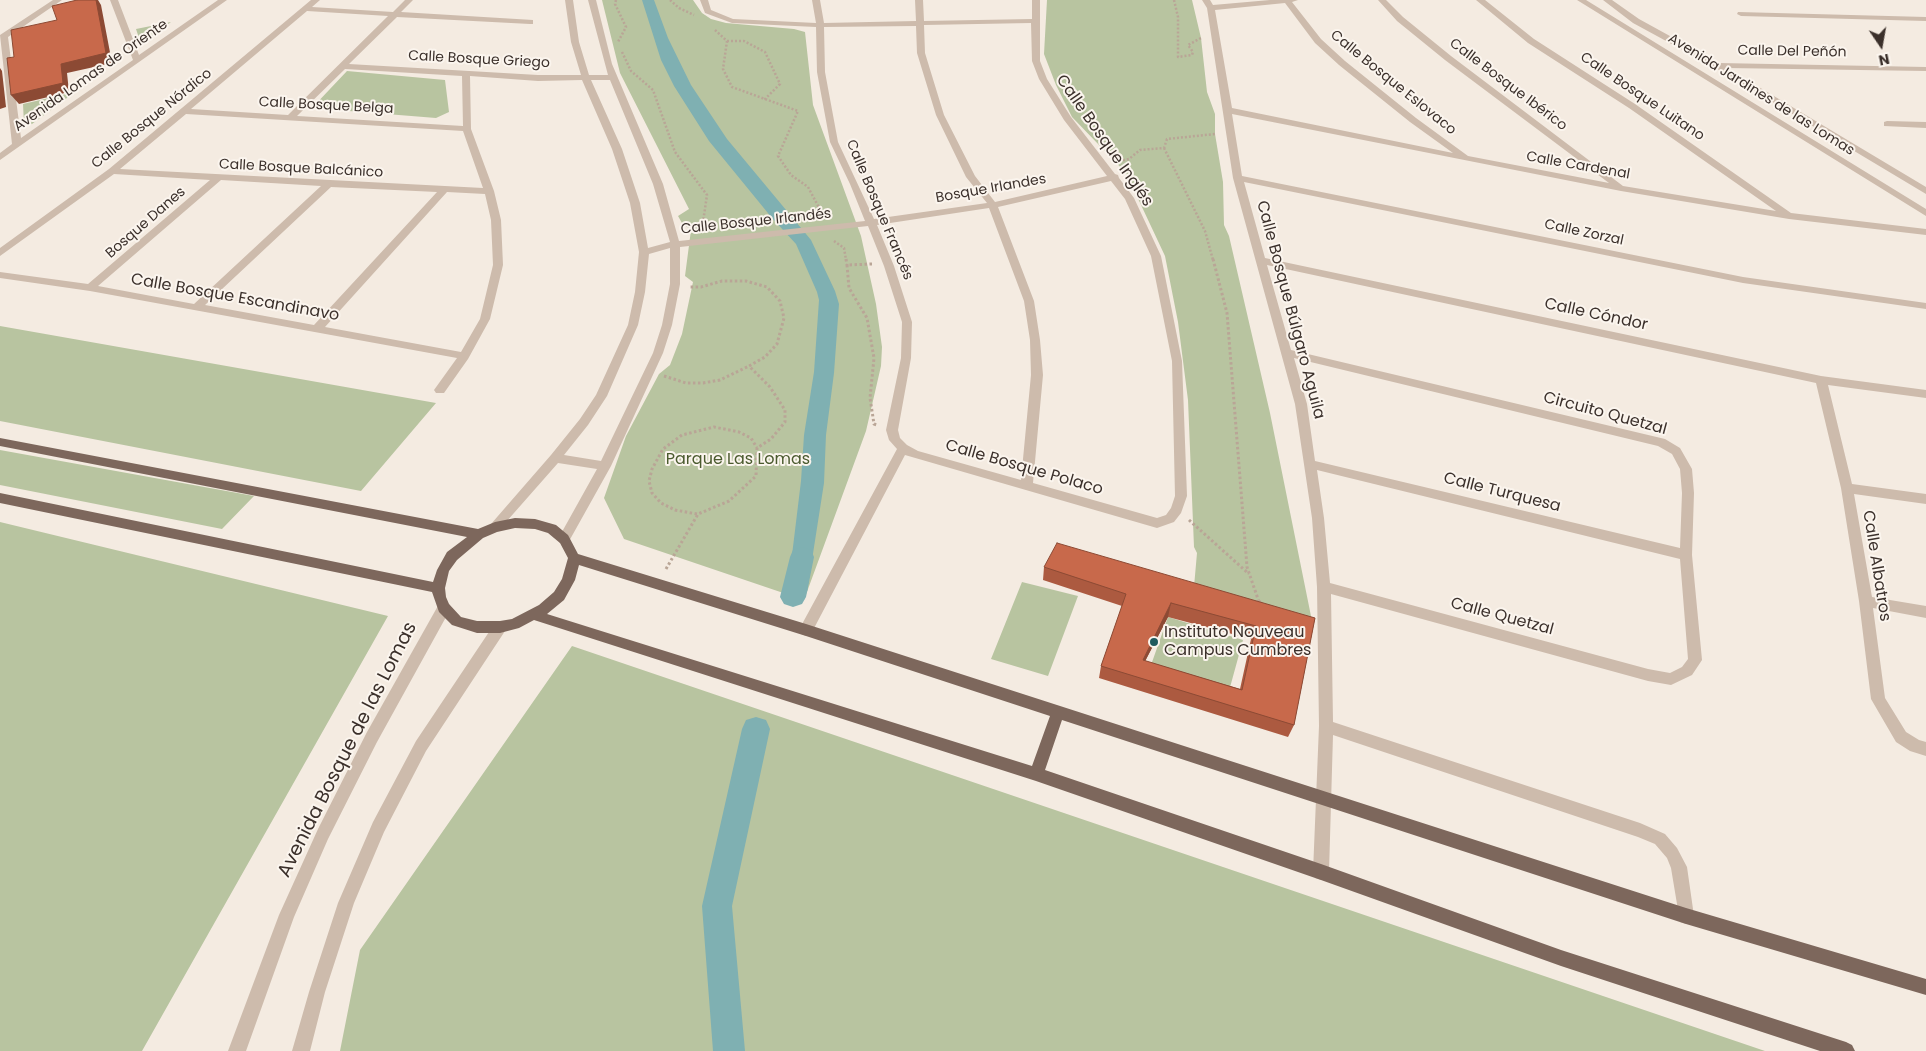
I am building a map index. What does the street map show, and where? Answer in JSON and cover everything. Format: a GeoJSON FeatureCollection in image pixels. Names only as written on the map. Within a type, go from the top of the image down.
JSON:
{"type":"FeatureCollection","features":[{"type":"Feature","properties":{"kind":"main road"},"geometry":{"type":"LineString","coordinates":[[0,442],[479,534]]}},
{"type":"Feature","properties":{"kind":"main road"},"geometry":{"type":"LineString","coordinates":[[0,498],[438,588]]}},
{"type":"Feature","properties":{"kind":"main road"},"geometry":{"type":"LineString","coordinates":[[516,523],[535,524],[552,529],[564,539],[574,558],[568,580],[559,596],[544,609],[514,624],[500,627],[477,627],[457,621],[444,608],[438,588],[443,570],[452,556],[479,534],[495,527],[516,523]]}},
{"type":"Feature","properties":{"kind":"main road"},"geometry":{"type":"LineString","coordinates":[[574,558],[806,630],[1686,916],[1926,987]]}},
{"type":"Feature","properties":{"kind":"main road"},"geometry":{"type":"LineString","coordinates":[[534,615],[1036,774],[1321,872],[1561,958],[1846,1051]]}},
{"type":"Feature","properties":{"kind":"main road"},"geometry":{"type":"LineString","coordinates":[[1036,774],[1058,712]]}},
{"type":"Feature","properties":{"kind":"street"},"geometry":{"type":"LineString","coordinates":[[17,145],[2,37],[58,0]]}},
{"type":"Feature","properties":{"kind":"street"},"geometry":{"type":"LineString","coordinates":[[114,0],[137,61]]}},
{"type":"Feature","properties":{"kind":"street","name":"Avenida Lomas de Oriente"},"geometry":{"type":"LineString","coordinates":[[0,157],[222,0]]}},
{"type":"Feature","properties":{"kind":"street","name":"Calle Bosque Nórdico"},"geometry":{"type":"LineString","coordinates":[[0,253],[112,171],[316,0]]}},
{"type":"Feature","properties":{"kind":"street"},"geometry":{"type":"LineString","coordinates":[[290,118],[410,0]]}},
{"type":"Feature","properties":{"kind":"street"},"geometry":{"type":"LineString","coordinates":[[564,539],[605,466],[658,353],[667,325],[675,284],[675,244],[658,184],[608,64],[584,18],[569,0]]}},
{"type":"Feature","properties":{"kind":"street"},"geometry":{"type":"LineString","coordinates":[[495,527],[555,458],[584,422],[601,396],[633,325],[640,292],[644,252],[635,203],[626,174],[586,78],[575,42],[592,0]]}},
{"type":"Feature","properties":{"kind":"street"},"geometry":{"type":"LineString","coordinates":[[704,0],[708,11],[716,16],[732,21],[772,24],[820,25],[1036,21]]}},
{"type":"Feature","properties":{"kind":"street","name":"Calle Bosque Francés"},"geometry":{"type":"LineString","coordinates":[[816,0],[820,25],[821,72],[834,142],[855,184],[889,266],[907,322],[906,358],[892,430]]}},
{"type":"Feature","properties":{"kind":"street"},"geometry":{"type":"LineString","coordinates":[[919,0],[921,53],[940,115],[971,177],[993,205],[1029,302],[1035,340],[1037,376],[1027,484]]}},
{"type":"Feature","properties":{"kind":"street","name":"Calle Bosque Inglés"},"geometry":{"type":"LineString","coordinates":[[1036,0],[1036,60],[1043,79],[1067,118],[1105,164],[1129,198],[1156,256],[1177,361],[1181,496],[1176,510]]}},
{"type":"Feature","properties":{"kind":"street","name":"Calle Bosque Búlgaro Aguila"},"geometry":{"type":"LineString","coordinates":[[1206,0],[1210,8],[1216,36],[1238,178],[1301,404],[1318,518],[1324,587],[1326,726],[1321,872]]}},
{"type":"Feature","properties":{"kind":"street"},"geometry":{"type":"LineString","coordinates":[[1210,8],[1290,0]]}},
{"type":"Feature","properties":{"kind":"street","name":"Calle Bosque Eslovaco"},"geometry":{"type":"LineString","coordinates":[[1290,0],[1318,41],[1342,63],[1413,120],[1468,159]]}},
{"type":"Feature","properties":{"kind":"street","name":"Calle Bosque Ibérico"},"geometry":{"type":"LineString","coordinates":[[1382,0],[1400,18],[1448,58],[1621,188]]}},
{"type":"Feature","properties":{"kind":"street","name":"Calle Bosque Luitano"},"geometry":{"type":"LineString","coordinates":[[1480,0],[1531,41],[1693,147],[1789,216]]}},
{"type":"Feature","properties":{"kind":"street","name":"Avenida Jardines de las Lomas"},"geometry":{"type":"LineString","coordinates":[[1582,0],[1926,213]]}},
{"type":"Feature","properties":{"kind":"street","name":"Avenida Jardines de las Lomas"},"geometry":{"type":"LineString","coordinates":[[1608,0],[1636,21],[1717,65],[1925,189]]}},
{"type":"Feature","properties":{"kind":"street"},"geometry":{"type":"LineString","coordinates":[[307,9],[530,22]]}},
{"type":"Feature","properties":{"kind":"street"},"geometry":{"type":"LineString","coordinates":[[1741,14],[1926,19]]}},
{"type":"Feature","properties":{"kind":"street","name":"Calle Del Peñón"},"geometry":{"type":"LineString","coordinates":[[1717,65],[1926,69]]}},
{"type":"Feature","properties":{"kind":"street","name":"Calle Bosque Griego"},"geometry":{"type":"LineString","coordinates":[[342,66],[466,75],[614,77]]}},
{"type":"Feature","properties":{"kind":"street"},"geometry":{"type":"LineString","coordinates":[[440,390],[464,356],[485,319],[498,265],[496,220],[489,191],[467,128],[466,75]]}},
{"type":"Feature","properties":{"kind":"street","name":"Calle Cardenal"},"geometry":{"type":"LineString","coordinates":[[1228,110],[1621,188],[1789,216],[1926,232]]}},
{"type":"Feature","properties":{"kind":"street","name":"Calle Bosque Belga"},"geometry":{"type":"LineString","coordinates":[[183,111],[467,128]]}},
{"type":"Feature","properties":{"kind":"street"},"geometry":{"type":"LineString","coordinates":[[1887,124],[1926,125]]}},
{"type":"Feature","properties":{"kind":"street","name":"Calle Bosque Balcánico"},"geometry":{"type":"LineString","coordinates":[[112,171],[489,191]]}},
{"type":"Feature","properties":{"kind":"street","name":"Bosque Irlandes"},"geometry":{"type":"LineString","coordinates":[[871,222],[993,205],[1115,177]]}},
{"type":"Feature","properties":{"kind":"street","name":"Bosque Danes"},"geometry":{"type":"LineString","coordinates":[[90,288],[218,178]]}},
{"type":"Feature","properties":{"kind":"street","name":"Calle Zorzal"},"geometry":{"type":"LineString","coordinates":[[1238,178],[1743,280],[1828,294],[1926,306]]}},
{"type":"Feature","properties":{"kind":"street"},"geometry":{"type":"LineString","coordinates":[[196,308],[329,184]]}},
{"type":"Feature","properties":{"kind":"street"},"geometry":{"type":"LineString","coordinates":[[1886,188],[1925,189]]}},
{"type":"Feature","properties":{"kind":"street"},"geometry":{"type":"LineString","coordinates":[[317,329],[444,190]]}},
{"type":"Feature","properties":{"kind":"street","name":"Calle Bosque Irlandés"},"geometry":{"type":"LineString","coordinates":[[644,252],[675,244],[871,222]]}},
{"type":"Feature","properties":{"kind":"street","name":"Calle Cóndor"},"geometry":{"type":"LineString","coordinates":[[1262,260],[1821,380],[1926,394]]}},
{"type":"Feature","properties":{"kind":"street","name":"Calle Bosque Escandinavo"},"geometry":{"type":"LineString","coordinates":[[0,275],[90,288],[464,356]]}},
{"type":"Feature","properties":{"kind":"street","name":"Circuito Quetzal"},"geometry":{"type":"LineString","coordinates":[[1288,353],[1661,442],[1676,451],[1686,469],[1688,493],[1686,554],[1695,660],[1687,671],[1671,679]]}},
{"type":"Feature","properties":{"kind":"street","name":"Calle Albatros"},"geometry":{"type":"LineString","coordinates":[[1821,380],[1847,488],[1866,602],[1878,699],[1901,737],[1921,747]]}},
{"type":"Feature","properties":{"kind":"street"},"geometry":{"type":"LineString","coordinates":[[806,630],[903,448],[895,440],[892,430]]}},
{"type":"Feature","properties":{"kind":"street","name":"Calle Bosque Polaco"},"geometry":{"type":"LineString","coordinates":[[903,448],[914,454],[1027,484],[1157,523],[1170,519],[1176,510]]}},
{"type":"Feature","properties":{"kind":"street"},"geometry":{"type":"LineString","coordinates":[[555,458],[605,466]]}},
{"type":"Feature","properties":{"kind":"street","name":"Calle Turquesa"},"geometry":{"type":"LineString","coordinates":[[1310,464],[1686,554]]}},
{"type":"Feature","properties":{"kind":"street"},"geometry":{"type":"LineString","coordinates":[[1847,488],[1926,499]]}},
{"type":"Feature","properties":{"kind":"street","name":"Calle Quetzal"},"geometry":{"type":"LineString","coordinates":[[1324,587],[1648,675],[1671,679]]}},
{"type":"Feature","properties":{"kind":"street"},"geometry":{"type":"LineString","coordinates":[[1866,602],[1926,612]]}},
{"type":"Feature","properties":{"kind":"street","name":"Avenida Bosque de las Lomas"},"geometry":{"type":"LineString","coordinates":[[237,1051],[287,915],[322,834],[372,737],[444,608]]}},
{"type":"Feature","properties":{"kind":"street"},"geometry":{"type":"LineString","coordinates":[[301,1051],[317,992],[346,903],[378,827],[421,746],[500,627]]}},
{"type":"Feature","properties":{"kind":"street"},"geometry":{"type":"LineString","coordinates":[[1326,726],[1640,830],[1660,839],[1672,853],[1679,867],[1686,916]]}},
{"type":"Feature","properties":{"kind":"path"},"geometry":{"type":"LineString","coordinates":[[616,0],[615,4],[626,27],[618,42],[621,50],[631,71],[653,90],[675,152],[707,195],[700,242]]}},
{"type":"Feature","properties":{"kind":"path"},"geometry":{"type":"LineString","coordinates":[[670,0],[679,8],[694,15]]}},
{"type":"Feature","properties":{"kind":"path"},"geometry":{"type":"LineString","coordinates":[[1174,0],[1178,17],[1178,56],[1192,55],[1193,52],[1188,45],[1194,41],[1216,36]]}},
{"type":"Feature","properties":{"kind":"path"},"geometry":{"type":"LineString","coordinates":[[715,30],[727,41],[744,41],[765,52],[780,84],[763,100]]}},
{"type":"Feature","properties":{"kind":"path"},"geometry":{"type":"LineString","coordinates":[[727,41],[723,69],[732,87],[763,100],[798,111],[778,156],[791,175],[808,187],[822,212],[835,243],[844,248],[849,288],[867,318],[874,358],[870,398],[874,424],[892,430]]}},
{"type":"Feature","properties":{"kind":"path"},"geometry":{"type":"LineString","coordinates":[[1231,133],[1167,139],[1164,148],[1205,230],[1227,313],[1248,567],[1261,608]]}},
{"type":"Feature","properties":{"kind":"path"},"geometry":{"type":"LineString","coordinates":[[1105,164],[1129,159],[1140,150],[1164,148]]}},
{"type":"Feature","properties":{"kind":"path"},"geometry":{"type":"LineString","coordinates":[[847,265],[889,266]]}},
{"type":"Feature","properties":{"kind":"path"},"geometry":{"type":"LineString","coordinates":[[650,371],[686,383],[720,380],[765,357],[777,344],[784,318],[780,301],[767,287],[746,282],[722,281],[690,288]]}},
{"type":"Feature","properties":{"kind":"path"},"geometry":{"type":"LineString","coordinates":[[749,366],[770,387],[785,410],[786,422],[771,439],[757,448]]}},
{"type":"Feature","properties":{"kind":"path"},"geometry":{"type":"LineString","coordinates":[[714,427],[740,432],[751,438],[757,448],[756,476],[742,491],[728,501],[698,514],[675,510],[661,503],[652,493],[649,481],[652,469],[663,448],[682,435],[714,427]]}},
{"type":"Feature","properties":{"kind":"path"},"geometry":{"type":"LineString","coordinates":[[1176,510],[1207,535],[1251,576]]}},
{"type":"Feature","properties":{"kind":"path"},"geometry":{"type":"LineString","coordinates":[[657,584],[698,514]]}},
{"type":"Feature","properties":{"kind":"green space","name":"Parque Las Lomas"},"geometry":{"type":"Polygon","coordinates":[[[602,0],[693,0],[702,13],[711,19],[726,23],[794,29],[805,32],[813,105],[861,236],[876,304],[882,347],[881,366],[866,431],[804,600],[624,539],[604,498],[626,436],[659,374],[670,365],[682,334],[693,282],[685,276],[691,230],[682,223],[678,216],[689,209],[620,73],[602,0]]]}},
{"type":"Feature","properties":{"kind":"green space"},"geometry":{"type":"Polygon","coordinates":[[[1047,0],[1192,0],[1201,38],[1207,92],[1215,114],[1215,134],[1223,182],[1224,225],[1229,236],[1270,413],[1313,626],[1193,598],[1197,553],[1194,547],[1188,400],[1178,322],[1165,256],[1126,173],[1072,117],[1056,85],[1044,54],[1047,0]]]}},
{"type":"Feature","properties":{"kind":"green space"},"geometry":{"type":"Polygon","coordinates":[[[171,22],[141,44],[136,29],[171,22]]]}},
{"type":"Feature","properties":{"kind":"green space"},"geometry":{"type":"Polygon","coordinates":[[[347,71],[445,80],[449,112],[436,118],[312,108],[347,71]]]}},
{"type":"Feature","properties":{"kind":"green space"},"geometry":{"type":"Polygon","coordinates":[[[75,92],[32,124],[24,125],[23,104],[75,92]]]}},
{"type":"Feature","properties":{"kind":"green space"},"geometry":{"type":"Polygon","coordinates":[[[0,326],[436,403],[361,491],[0,421],[0,326]]]}},
{"type":"Feature","properties":{"kind":"green space"},"geometry":{"type":"Polygon","coordinates":[[[0,450],[254,496],[222,529],[0,485],[0,450]]]}},
{"type":"Feature","properties":{"kind":"green space"},"geometry":{"type":"Polygon","coordinates":[[[0,522],[388,616],[142,1051],[0,1051],[0,522]]]}},
{"type":"Feature","properties":{"kind":"green space"},"geometry":{"type":"Polygon","coordinates":[[[1022,582],[1078,596],[1048,676],[991,659],[1022,582]]]}},
{"type":"Feature","properties":{"kind":"green space"},"geometry":{"type":"Polygon","coordinates":[[[1168,617],[1243,640],[1229,691],[1151,665],[1168,617]]]}},
{"type":"Feature","properties":{"kind":"green space"},"geometry":{"type":"Polygon","coordinates":[[[572,646],[1765,1051],[340,1051],[360,950],[572,646]]]}},
{"type":"Feature","properties":{"kind":"water"},"geometry":{"type":"Polygon","coordinates":[[[642,0],[654,0],[668,38],[691,85],[727,139],[811,240],[835,291],[839,304],[834,373],[826,435],[824,483],[807,592],[788,588],[801,481],[804,435],[814,372],[819,300],[817,292],[796,244],[772,218],[709,141],[674,86],[661,60],[642,0]]]}},
{"type":"Feature","properties":{"kind":"building"},"geometry":{"type":"Polygon","coordinates":[[[77,0],[96,0],[106,53],[61,64],[63,83],[11,95],[7,58],[14,57],[11,30],[57,20],[52,6],[77,0]]]}},
{"type":"Feature","properties":{"kind":"building"},"geometry":{"type":"Polygon","coordinates":[[[1057,543],[1315,618],[1294,725],[1101,666],[1126,594],[1044,567],[1057,543]],[[1171,603],[1143,660],[1242,690],[1256,626],[1171,603]]]}},
{"type":"Feature","properties":{"kind":"waterway"},"geometry":{"type":"LineString","coordinates":[[793,597],[802,557]]}},
{"type":"Feature","properties":{"kind":"waterway"},"geometry":{"type":"LineString","coordinates":[[729,1051],[717,906],[756,729]]}},
{"type":"Feature","properties":{"kind":"place","name":"Instituto Nouveau Campus Cumbres"},"geometry":{"type":"Point","coordinates":[1154,642]}}]}
